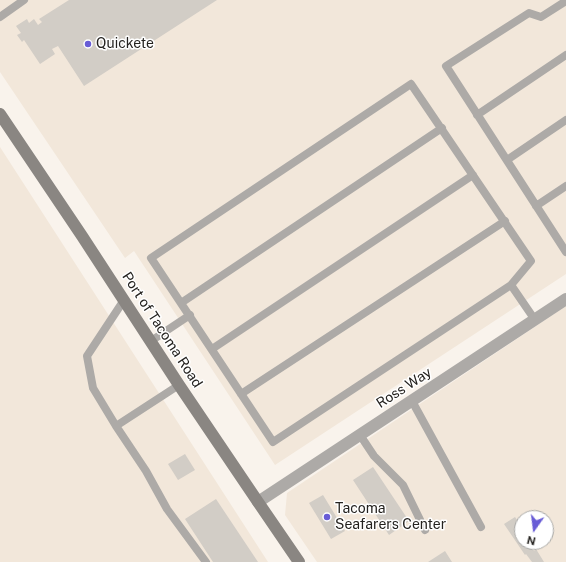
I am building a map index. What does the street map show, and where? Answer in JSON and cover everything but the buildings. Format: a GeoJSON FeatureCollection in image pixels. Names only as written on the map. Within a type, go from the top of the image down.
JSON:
{"type":"FeatureCollection","features":[{"type":"Feature","properties":{"kind":"main road","name":"Port of Tacoma Road"},"geometry":{"type":"LineString","coordinates":[[0,114],[179,385],[299,562]]}},
{"type":"Feature","properties":{"kind":"street","name":"Ross Way"},"geometry":{"type":"LineString","coordinates":[[258,502],[566,299]]}},
{"type":"Feature","properties":{"kind":"lane"},"geometry":{"type":"LineString","coordinates":[[0,17],[24,0]]}},
{"type":"Feature","properties":{"kind":"lane"},"geometry":{"type":"LineString","coordinates":[[566,1],[541,17],[529,13],[446,66],[566,252]]}},
{"type":"Feature","properties":{"kind":"lane"},"geometry":{"type":"LineString","coordinates":[[477,114],[566,55]]}},
{"type":"Feature","properties":{"kind":"lane"},"geometry":{"type":"LineString","coordinates":[[411,84],[473,175],[531,261],[512,285],[273,442],[151,258],[411,84]]}},
{"type":"Feature","properties":{"kind":"lane"},"geometry":{"type":"LineString","coordinates":[[507,160],[566,120]]}},
{"type":"Feature","properties":{"kind":"lane"},"geometry":{"type":"LineString","coordinates":[[181,303],[442,128]]}},
{"type":"Feature","properties":{"kind":"lane"},"geometry":{"type":"LineString","coordinates":[[212,349],[473,175]]}},
{"type":"Feature","properties":{"kind":"lane"},"geometry":{"type":"LineString","coordinates":[[536,206],[566,186]]}},
{"type":"Feature","properties":{"kind":"lane"},"geometry":{"type":"LineString","coordinates":[[242,394],[505,221]]}},
{"type":"Feature","properties":{"kind":"lane"},"geometry":{"type":"LineString","coordinates":[[512,285],[535,320]]}},
{"type":"Feature","properties":{"kind":"lane"},"geometry":{"type":"LineString","coordinates":[[124,300],[88,356],[93,388],[146,471],[167,509],[206,562]]}},
{"type":"Feature","properties":{"kind":"lane"},"geometry":{"type":"LineString","coordinates":[[151,341],[190,316]]}},
{"type":"Feature","properties":{"kind":"lane"},"geometry":{"type":"LineString","coordinates":[[116,426],[179,385]]}},
{"type":"Feature","properties":{"kind":"lane"},"geometry":{"type":"LineString","coordinates":[[412,401],[481,527]]}},
{"type":"Feature","properties":{"kind":"lane"},"geometry":{"type":"LineString","coordinates":[[360,435],[374,456],[403,486],[425,530]]}},
{"type":"Feature","properties":{"kind":"shaded area"},"geometry":{"type":"Polygon","coordinates":[[[0,0],[566,0],[566,274],[275,465],[134,251],[125,258],[0,72],[0,0]]]}},
{"type":"Feature","properties":{"kind":"shaded area"},"geometry":{"type":"Polygon","coordinates":[[[0,147],[268,562],[0,562],[0,147]]]}},
{"type":"Feature","properties":{"kind":"shaded area"},"geometry":{"type":"Polygon","coordinates":[[[566,306],[566,562],[317,562],[285,515],[287,493],[566,306]]]}},
{"type":"Feature","properties":{"kind":"place","name":"Quickete"},"geometry":{"type":"Point","coordinates":[88,44]}},
{"type":"Feature","properties":{"kind":"place","name":"Tacoma Seafarers Center"},"geometry":{"type":"Point","coordinates":[327,517]}}]}
